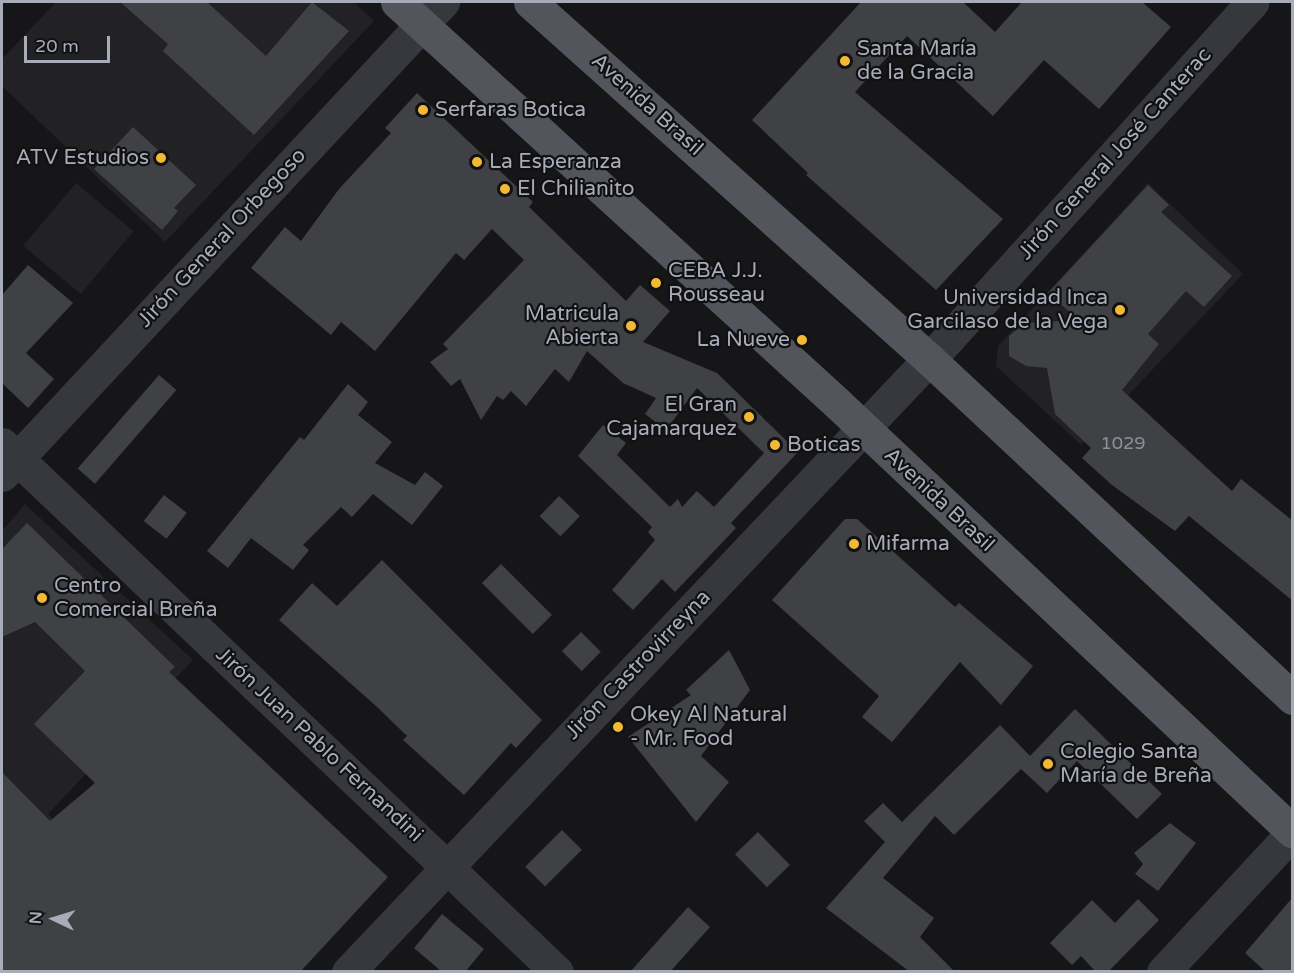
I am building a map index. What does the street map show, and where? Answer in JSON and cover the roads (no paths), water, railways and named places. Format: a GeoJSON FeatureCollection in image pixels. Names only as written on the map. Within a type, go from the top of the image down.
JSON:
{"type":"FeatureCollection","features":[{"type":"Feature","properties":{"kind":"main road","name":"Avenida Brasil"},"geometry":{"type":"LineString","coordinates":[[397,2],[433,13],[863,428],[1293,832]]}},
{"type":"Feature","properties":{"kind":"main road","name":"Avenida Brasil"},"geometry":{"type":"LineString","coordinates":[[530,2],[928,359],[1293,698]]}},
{"type":"Feature","properties":{"kind":"street","name":"Jirón General José Canterac"},"geometry":{"type":"LineString","coordinates":[[928,359],[1252,2]]}},
{"type":"Feature","properties":{"kind":"street","name":"Jirón General Orbegoso"},"geometry":{"type":"LineString","coordinates":[[7,459],[433,13]]}},
{"type":"Feature","properties":{"kind":"street","name":"Jirón Castrovirreyna"},"geometry":{"type":"LineString","coordinates":[[348,972],[928,359]]}},
{"type":"Feature","properties":{"kind":"street","name":"Jirón Juan Pablo Fernandini"},"geometry":{"type":"LineString","coordinates":[[7,459],[447,866],[557,972]]}},
{"type":"Feature","properties":{"kind":"street"},"geometry":{"type":"LineString","coordinates":[[1163,972],[1293,832]]}},
{"type":"Feature","properties":{"kind":"place","name":"Santa María de la Gracia"},"geometry":{"type":"Point","coordinates":[845,61]}},
{"type":"Feature","properties":{"kind":"place","name":"Serfaras Botica"},"geometry":{"type":"Point","coordinates":[423,110]}},
{"type":"Feature","properties":{"kind":"place","name":"ATV Estudios"},"geometry":{"type":"Point","coordinates":[161,158]}},
{"type":"Feature","properties":{"kind":"place","name":"La Esperanza"},"geometry":{"type":"Point","coordinates":[477,162]}},
{"type":"Feature","properties":{"kind":"place","name":"El Chilianito"},"geometry":{"type":"Point","coordinates":[505,189]}},
{"type":"Feature","properties":{"kind":"place","name":"CEBA J.J. Rousseau"},"geometry":{"type":"Point","coordinates":[656,283]}},
{"type":"Feature","properties":{"kind":"place","name":"Universidad Inca Garcilaso de la Vega"},"geometry":{"type":"Point","coordinates":[1120,310]}},
{"type":"Feature","properties":{"kind":"place","name":"Matricula Abierta"},"geometry":{"type":"Point","coordinates":[631,326]}},
{"type":"Feature","properties":{"kind":"place","name":"La Nueve"},"geometry":{"type":"Point","coordinates":[802,340]}},
{"type":"Feature","properties":{"kind":"place","name":"El Gran Cajamarquez"},"geometry":{"type":"Point","coordinates":[749,417]}},
{"type":"Feature","properties":{"kind":"place","name":"Boticas"},"geometry":{"type":"Point","coordinates":[775,445]}},
{"type":"Feature","properties":{"kind":"place","name":"Mifarma"},"geometry":{"type":"Point","coordinates":[854,544]}},
{"type":"Feature","properties":{"kind":"place","name":"Centro Comercial Breña"},"geometry":{"type":"Point","coordinates":[42,598]}},
{"type":"Feature","properties":{"kind":"place","name":"Okey Al Natural - Mr. Food"},"geometry":{"type":"Point","coordinates":[618,727]}},
{"type":"Feature","properties":{"kind":"place","name":"Colegio Santa María de Breña"},"geometry":{"type":"Point","coordinates":[1048,764]}}]}
